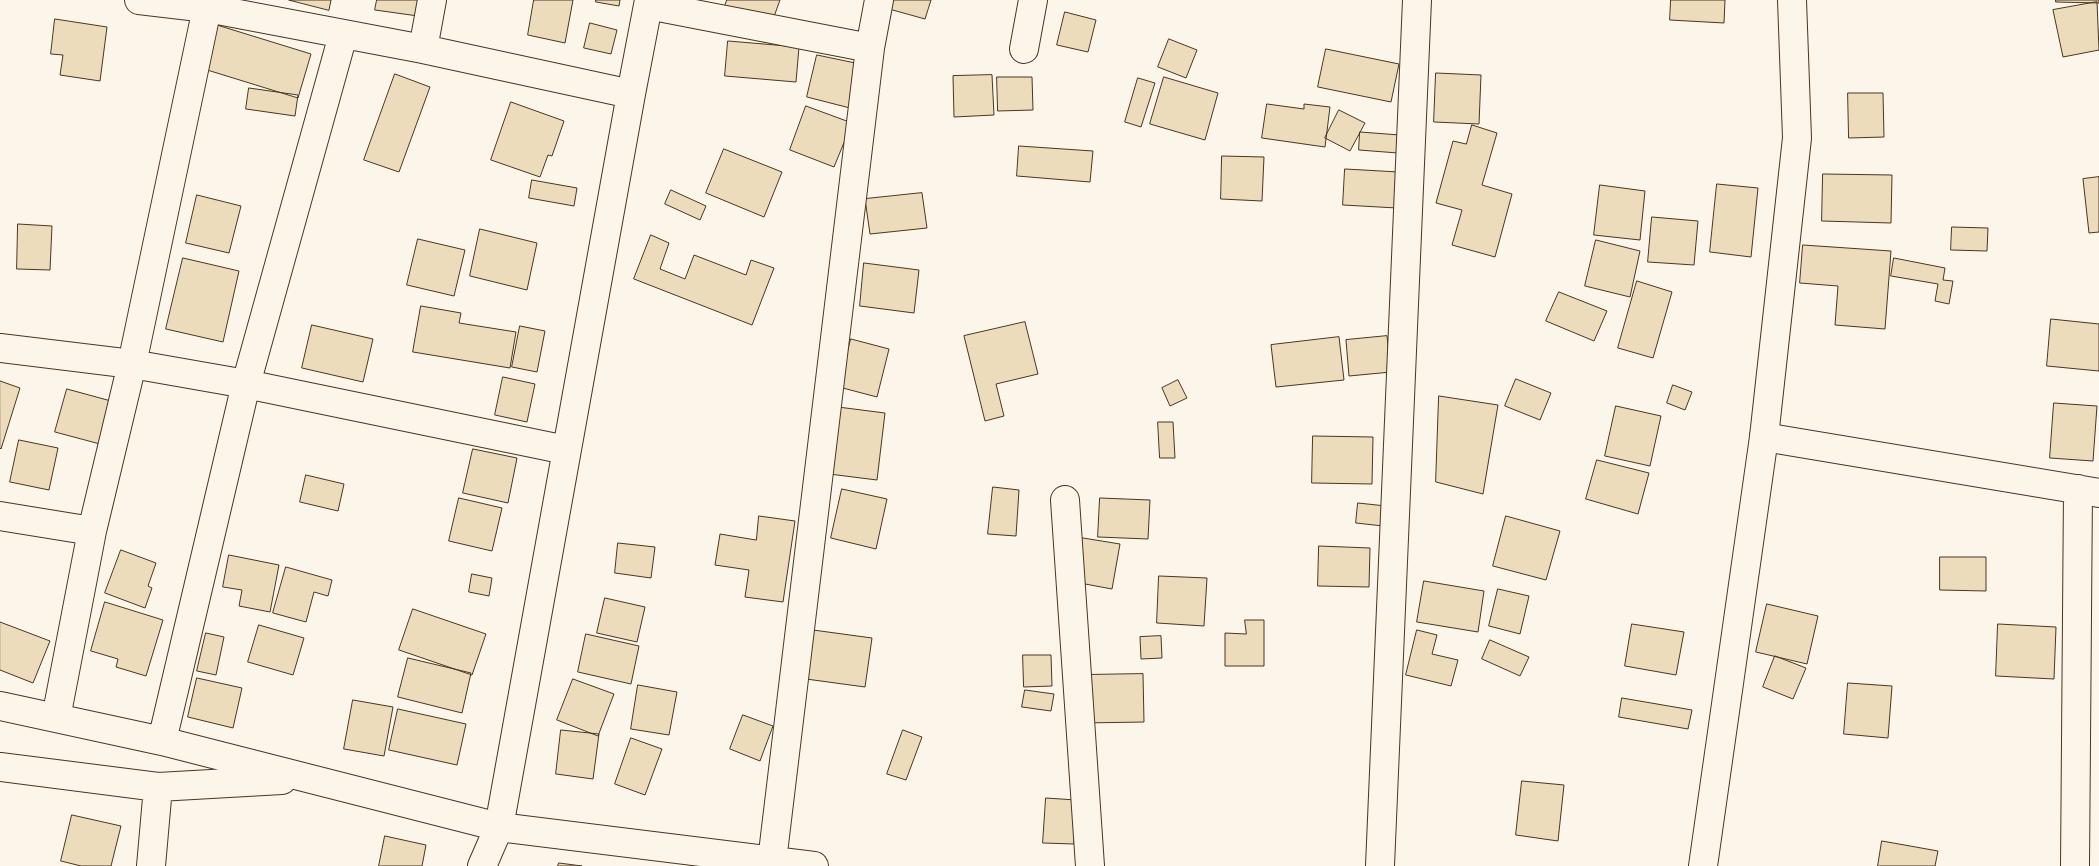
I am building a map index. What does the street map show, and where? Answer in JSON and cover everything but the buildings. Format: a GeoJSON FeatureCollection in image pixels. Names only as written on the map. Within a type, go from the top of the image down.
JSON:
{"type":"FeatureCollection","features":[{"type":"Feature","properties":{"kind":"street"},"geometry":{"type":"LineString","coordinates":[[139,0],[207,8],[343,35],[423,48],[631,94]]}},
{"type":"Feature","properties":{"kind":"street"},"geometry":{"type":"LineString","coordinates":[[423,48],[432,0]]}},
{"type":"Feature","properties":{"kind":"street"},"geometry":{"type":"LineString","coordinates":[[772,861],[870,48],[879,0]]}},
{"type":"Feature","properties":{"kind":"street"},"geometry":{"type":"LineString","coordinates":[[1024,49],[1033,0]]}},
{"type":"Feature","properties":{"kind":"street"},"geometry":{"type":"LineString","coordinates":[[1380,866],[1417,0]]}},
{"type":"Feature","properties":{"kind":"street"},"geometry":{"type":"LineString","coordinates":[[1703,866],[1764,437],[1798,138],[1792,0]]}},
{"type":"Feature","properties":{"kind":"street"},"geometry":{"type":"LineString","coordinates":[[482,866],[499,827],[566,450],[649,2],[870,48]]}},
{"type":"Feature","properties":{"kind":"street"},"geometry":{"type":"LineString","coordinates":[[56,718],[92,531],[132,364],[207,8]]}},
{"type":"Feature","properties":{"kind":"street"},"geometry":{"type":"LineString","coordinates":[[162,741],[246,384],[343,35]]}},
{"type":"Feature","properties":{"kind":"street"},"geometry":{"type":"LineString","coordinates":[[0,348],[132,364],[246,384],[566,450]]}},
{"type":"Feature","properties":{"kind":"street"},"geometry":{"type":"LineString","coordinates":[[1764,437],[2088,491],[2074,866]]}},
{"type":"Feature","properties":{"kind":"street"},"geometry":{"type":"LineString","coordinates":[[1065,500],[1090,866]]}},
{"type":"Feature","properties":{"kind":"street"},"geometry":{"type":"LineString","coordinates":[[0,516],[92,531]]}},
{"type":"Feature","properties":{"kind":"street"},"geometry":{"type":"LineString","coordinates":[[0,706],[162,741],[499,827],[814,866]]}},
{"type":"Feature","properties":{"kind":"street"},"geometry":{"type":"LineString","coordinates":[[0,767],[158,787],[310,778]]}},
{"type":"Feature","properties":{"kind":"street"},"geometry":{"type":"LineString","coordinates":[[151,866],[158,787]]}}]}
